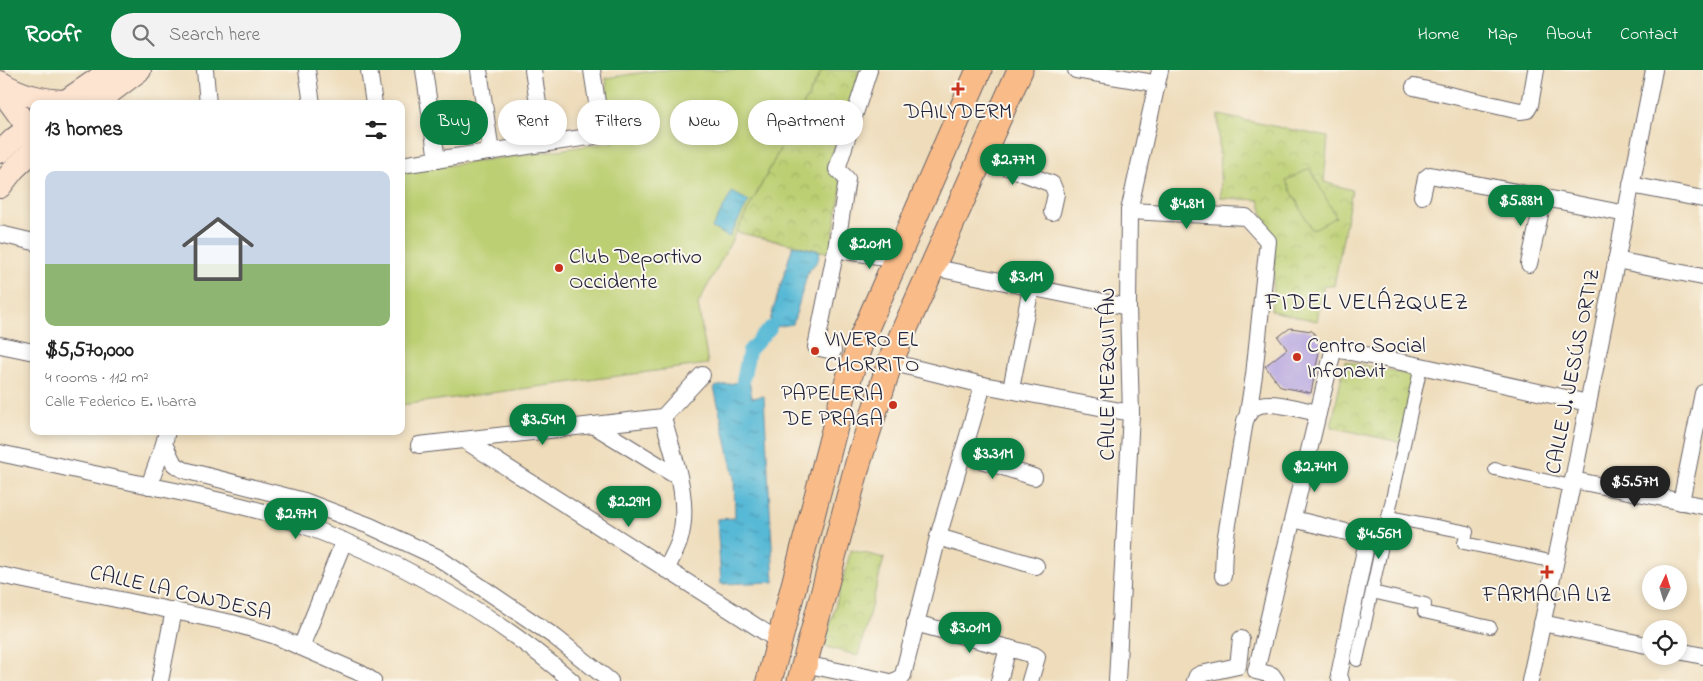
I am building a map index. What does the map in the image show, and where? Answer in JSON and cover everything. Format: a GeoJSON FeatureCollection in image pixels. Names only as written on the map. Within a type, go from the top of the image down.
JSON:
{"type":"FeatureCollection","features":[{"type":"Feature","properties":{"kind":"main road"},"geometry":{"type":"LineString","coordinates":[[68,100],[111,70]]}},
{"type":"Feature","properties":{"kind":"main road"},"geometry":{"type":"LineString","coordinates":[[100,100],[140,70]]}},
{"type":"Feature","properties":{"kind":"main road"},"geometry":{"type":"LineString","coordinates":[[769,681],[843,396],[864,335],[979,70]]}},
{"type":"Feature","properties":{"kind":"main road"},"geometry":{"type":"LineString","coordinates":[[802,672],[858,463],[890,362],[1020,70]]}},
{"type":"Feature","properties":{"kind":"main road"},"geometry":{"type":"LineString","coordinates":[[0,82],[26,95],[52,100]]}},
{"type":"Feature","properties":{"kind":"main road"},"geometry":{"type":"LineString","coordinates":[[0,89],[30,126]]}},
{"type":"Feature","properties":{"kind":"main road"},"geometry":{"type":"LineString","coordinates":[[0,152],[30,130]]}},
{"type":"Feature","properties":{"kind":"main road"},"geometry":{"type":"LineString","coordinates":[[1,184],[30,154]]}},
{"type":"Feature","properties":{"kind":"street"},"geometry":{"type":"LineString","coordinates":[[205,70],[208,100]]}},
{"type":"Feature","properties":{"kind":"street"},"geometry":{"type":"LineString","coordinates":[[307,70],[311,100]]}},
{"type":"Feature","properties":{"kind":"street"},"geometry":{"type":"LineString","coordinates":[[369,70],[373,100]]}},
{"type":"Feature","properties":{"kind":"street"},"geometry":{"type":"LineString","coordinates":[[424,70],[437,160]]}},
{"type":"Feature","properties":{"kind":"street"},"geometry":{"type":"LineString","coordinates":[[479,70],[491,152]]}},
{"type":"Feature","properties":{"kind":"street"},"geometry":{"type":"LineString","coordinates":[[533,70],[537,100]]}},
{"type":"Feature","properties":{"kind":"street"},"geometry":{"type":"LineString","coordinates":[[567,140],[602,135],[594,70]]}},
{"type":"Feature","properties":{"kind":"street"},"geometry":{"type":"LineString","coordinates":[[833,351],[816,347],[836,249],[847,179],[837,169],[870,70]]}},
{"type":"Feature","properties":{"kind":"street"},"geometry":{"type":"LineString","coordinates":[[1076,70],[1148,82]]}},
{"type":"Feature","properties":{"kind":"street","name":"CALLE MEZQUITÁN"},"geometry":{"type":"LineString","coordinates":[[1117,681],[1131,413],[1128,307],[1129,211],[1160,70]]}},
{"type":"Feature","properties":{"kind":"street"},"geometry":{"type":"LineString","coordinates":[[1414,87],[1520,111],[1526,110],[1530,105],[1536,70]]}},
{"type":"Feature","properties":{"kind":"street","name":"CALLE J. JESÚS ORTIZ"},"geometry":{"type":"LineString","coordinates":[[1530,681],[1572,483],[1654,70]]}},
{"type":"Feature","properties":{"kind":"street"},"geometry":{"type":"LineString","coordinates":[[405,164],[537,145]]}},
{"type":"Feature","properties":{"kind":"street"},"geometry":{"type":"LineString","coordinates":[[981,157],[1052,184],[1056,194],[1052,212]]}},
{"type":"Feature","properties":{"kind":"street"},"geometry":{"type":"LineString","coordinates":[[1422,196],[1426,178],[1430,175],[1626,214]]}},
{"type":"Feature","properties":{"kind":"street"},"geometry":{"type":"LineString","coordinates":[[1631,185],[1703,199]]}},
{"type":"Feature","properties":{"kind":"street"},"geometry":{"type":"LineString","coordinates":[[1529,264],[1544,197]]}},
{"type":"Feature","properties":{"kind":"street"},"geometry":{"type":"LineString","coordinates":[[1129,211],[1246,217],[1268,241],[1254,375],[1224,548],[1223,576]]}},
{"type":"Feature","properties":{"kind":"street"},"geometry":{"type":"LineString","coordinates":[[0,234],[30,241]]}},
{"type":"Feature","properties":{"kind":"street"},"geometry":{"type":"LineString","coordinates":[[846,250],[898,259]]}},
{"type":"Feature","properties":{"kind":"street"},"geometry":{"type":"LineString","coordinates":[[1616,260],[1703,277]]}},
{"type":"Feature","properties":{"kind":"street"},"geometry":{"type":"LineString","coordinates":[[931,267],[1128,307]]}},
{"type":"Feature","properties":{"kind":"street"},"geometry":{"type":"LineString","coordinates":[[1011,389],[1031,288]]}},
{"type":"Feature","properties":{"kind":"street"},"geometry":{"type":"LineString","coordinates":[[0,345],[30,351]]}},
{"type":"Feature","properties":{"kind":"street"},"geometry":{"type":"LineString","coordinates":[[1276,681],[1272,675],[1256,671],[1333,351],[1340,350],[1421,366],[1588,403]]}},
{"type":"Feature","properties":{"kind":"street"},"geometry":{"type":"LineString","coordinates":[[890,362],[983,384],[1131,413]]}},
{"type":"Feature","properties":{"kind":"street"},"geometry":{"type":"LineString","coordinates":[[1357,660],[1421,366]]}},
{"type":"Feature","properties":{"kind":"street"},"geometry":{"type":"LineString","coordinates":[[419,445],[663,416],[702,375]]}},
{"type":"Feature","properties":{"kind":"street"},"geometry":{"type":"LineString","coordinates":[[894,681],[903,675],[938,537],[983,384]]}},
{"type":"Feature","properties":{"kind":"street"},"geometry":{"type":"LineString","coordinates":[[1681,502],[1703,393]]}},
{"type":"Feature","properties":{"kind":"street"},"geometry":{"type":"LineString","coordinates":[[1248,413],[1252,408],[1261,404],[1318,413]]}},
{"type":"Feature","properties":{"kind":"street"},"geometry":{"type":"LineString","coordinates":[[663,416],[684,507],[679,542],[666,570]]}},
{"type":"Feature","properties":{"kind":"street"},"geometry":{"type":"LineString","coordinates":[[594,425],[678,478]]}},
{"type":"Feature","properties":{"kind":"street"},"geometry":{"type":"LineString","coordinates":[[149,486],[165,438]]}},
{"type":"Feature","properties":{"kind":"street"},"geometry":{"type":"LineString","coordinates":[[165,438],[174,464],[184,470],[304,501],[370,526],[438,557],[555,636],[610,681]]}},
{"type":"Feature","properties":{"kind":"street"},"geometry":{"type":"LineString","coordinates":[[464,440],[778,641]]}},
{"type":"Feature","properties":{"kind":"street"},"geometry":{"type":"LineString","coordinates":[[0,453],[232,504],[275,516],[344,541],[410,571],[454,596],[539,652],[572,681]]}},
{"type":"Feature","properties":{"kind":"street"},"geometry":{"type":"LineString","coordinates":[[962,454],[1034,477]]}},
{"type":"Feature","properties":{"kind":"street"},"geometry":{"type":"LineString","coordinates":[[1495,469],[1703,506]]}},
{"type":"Feature","properties":{"kind":"street"},"geometry":{"type":"LineString","coordinates":[[1388,517],[1466,532],[1464,543],[1555,562]]}},
{"type":"Feature","properties":{"kind":"street"},"geometry":{"type":"LineString","coordinates":[[1293,519],[1359,535],[1365,541],[1365,550],[1340,675],[1341,681]]}},
{"type":"Feature","properties":{"kind":"street"},"geometry":{"type":"LineString","coordinates":[[938,537],[1036,566]]}},
{"type":"Feature","properties":{"kind":"street"},"geometry":{"type":"LineString","coordinates":[[301,647],[344,541]]}},
{"type":"Feature","properties":{"kind":"street","name":"CALLE LA CONDESA"},"geometry":{"type":"LineString","coordinates":[[0,575],[232,623],[273,635],[360,673],[373,681]]}},
{"type":"Feature","properties":{"kind":"street"},"geometry":{"type":"LineString","coordinates":[[1372,592],[1425,604],[1424,612],[1490,627]]}},
{"type":"Feature","properties":{"kind":"street"},"geometry":{"type":"LineString","coordinates":[[160,681],[174,610]]}},
{"type":"Feature","properties":{"kind":"street"},"geometry":{"type":"LineString","coordinates":[[915,623],[1037,657],[1030,681]]}},
{"type":"Feature","properties":{"kind":"street"},"geometry":{"type":"LineString","coordinates":[[1542,623],[1642,644]]}},
{"type":"Feature","properties":{"kind":"street"},"geometry":{"type":"LineString","coordinates":[[1195,681],[1197,676],[1201,674],[1238,666],[1241,639]]}},
{"type":"Feature","properties":{"kind":"street"},"geometry":{"type":"LineString","coordinates":[[998,681],[1008,648]]}},
{"type":"Feature","properties":{"kind":"street"},"geometry":{"type":"LineString","coordinates":[[1687,653],[1703,656]]}},
{"type":"Feature","properties":{"kind":"street"},"geometry":{"type":"LineString","coordinates":[[588,681],[591,673],[589,664]]}},
{"type":"Feature","properties":{"kind":"street"},"geometry":{"type":"LineString","coordinates":[[802,672],[886,681]]}},
{"type":"Feature","properties":{"kind":"green space","name":"Club Deportivo Occidente"},"geometry":{"type":"Polygon","coordinates":[[[659,70],[822,70],[806,100],[748,100],[748,145],[782,145],[698,304],[708,364],[405,404],[405,171],[593,145],[660,145],[660,100],[609,100],[606,78],[659,70]]]}},
{"type":"Feature","properties":{"kind":"green space"},"geometry":{"type":"Polygon","coordinates":[[[822,70],[860,70],[850,100],[806,100],[822,70]]]}},
{"type":"Feature","properties":{"kind":"green space"},"geometry":{"type":"Polygon","coordinates":[[[1218,115],[1328,137],[1324,182],[1352,190],[1334,286],[1324,285],[1317,321],[1271,311],[1275,256],[1259,200],[1221,198],[1218,115]]]}},
{"type":"Feature","properties":{"kind":"green space"},"geometry":{"type":"Polygon","coordinates":[[[782,145],[835,145],[827,169],[842,184],[830,253],[736,232],[782,145]]]}},
{"type":"Feature","properties":{"kind":"green space"},"geometry":{"type":"Polygon","coordinates":[[[1310,168],[1336,217],[1312,230],[1286,181],[1310,168]]]}},
{"type":"Feature","properties":{"kind":"green space"},"geometry":{"type":"Polygon","coordinates":[[[1345,361],[1422,378],[1408,444],[1331,427],[1345,361]]]}},
{"type":"Feature","properties":{"kind":"green space"},"geometry":{"type":"Polygon","coordinates":[[[851,550],[884,558],[858,656],[824,646],[851,550]]]}},
{"type":"Feature","properties":{"kind":"water"},"geometry":{"type":"Polygon","coordinates":[[[732,192],[749,201],[729,237],[712,228],[732,192]]]}},
{"type":"Feature","properties":{"kind":"water"},"geometry":{"type":"Polygon","coordinates":[[[793,245],[820,251],[818,260],[808,272],[793,324],[770,328],[768,327],[793,245]]]}},
{"type":"Feature","properties":{"kind":"water"},"geometry":{"type":"Polygon","coordinates":[[[749,380],[752,398],[764,396],[774,582],[721,584],[717,519],[735,518],[734,478],[714,387],[749,380]]]}},
{"type":"Feature","properties":{"kind":"building","name":"Centro Social Infonavit"},"geometry":{"type":"Polygon","coordinates":[[[1290,328],[1312,331],[1321,342],[1311,393],[1281,387],[1265,366],[1287,349],[1278,337],[1290,328]]]}},
{"type":"Feature","properties":{"kind":"waterway"},"geometry":{"type":"LineString","coordinates":[[743,381],[749,351],[770,328]]}},
{"type":"Feature","properties":{"kind":"place","name":"DAILYDERM"},"geometry":{"type":"Point","coordinates":[958,89]}},
{"type":"Feature","properties":{"kind":"place","name":"Club Deportivo Occidente"},"geometry":{"type":"Point","coordinates":[559,268]}},
{"type":"Feature","properties":{"kind":"place","name":"VIVERO EL CHORRITO"},"geometry":{"type":"Point","coordinates":[815,351]}},
{"type":"Feature","properties":{"kind":"place","name":"Centro Social Infonavit"},"geometry":{"type":"Point","coordinates":[1297,357]}},
{"type":"Feature","properties":{"kind":"place","name":"PAPELERIA DE PRAGA"},"geometry":{"type":"Point","coordinates":[893,405]}},
{"type":"Feature","properties":{"kind":"place","name":"FARMACIA LIZ"},"geometry":{"type":"Point","coordinates":[1547,572]}},
{"type":"Feature","properties":{"kind":"district","name":"FIDEL VELÁZQUEZ"},"geometry":{"type":"Point","coordinates":[1367,301]}}]}
